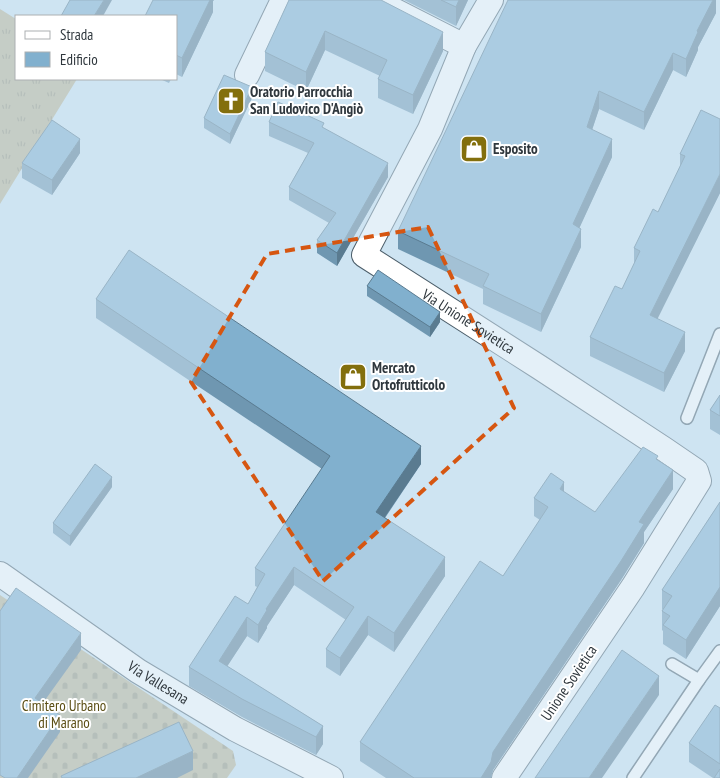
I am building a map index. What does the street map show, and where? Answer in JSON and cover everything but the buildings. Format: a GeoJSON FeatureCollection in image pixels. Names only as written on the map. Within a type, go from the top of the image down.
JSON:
{"type":"FeatureCollection","features":[{"type":"Feature","properties":{"kind":"street"},"geometry":{"type":"LineString","coordinates":[[247,75],[283,0]]}},
{"type":"Feature","properties":{"kind":"street"},"geometry":{"type":"LineString","coordinates":[[374,0],[464,46]]}},
{"type":"Feature","properties":{"kind":"street","name":"Via Unione Sovietica"},"geometry":{"type":"LineString","coordinates":[[491,0],[464,46],[430,129],[364,255],[539,367],[696,471],[700,482],[633,587]]}},
{"type":"Feature","properties":{"kind":"street","name":"Via Vallesana"},"geometry":{"type":"LineString","coordinates":[[0,574],[138,671],[235,729],[328,777]]}},
{"type":"Feature","properties":{"kind":"street","name":"Unione Sovietica"},"geometry":{"type":"LineString","coordinates":[[504,778],[633,587]]}},
{"type":"Feature","properties":{"kind":"lane"},"geometry":{"type":"LineString","coordinates":[[687,418],[720,334]]}},
{"type":"Feature","properties":{"kind":"lane"},"geometry":{"type":"LineString","coordinates":[[633,778],[720,651]]}},
{"type":"Feature","properties":{"kind":"lane"},"geometry":{"type":"LineString","coordinates":[[672,664],[699,680]]}},
{"type":"Feature","properties":{"kind":"highlighted area"},"geometry":{"type":"Polygon","coordinates":[[[428,227],[514,408],[323,581],[191,382],[267,254],[428,227]]]}},
{"type":"Feature","properties":{"kind":"green space"},"geometry":{"type":"Polygon","coordinates":[[[0,9],[15,18],[15,80],[76,80],[0,204],[0,9]]]}},
{"type":"Feature","properties":{"kind":"green space","name":"Cimitero Urbano di Marano"},"geometry":{"type":"Polygon","coordinates":[[[0,595],[233,751],[236,765],[227,778],[0,778],[0,595]]]}},
{"type":"Feature","properties":{"kind":"place","name":"Oratorio Parrocchia San Ludovico D'Angiò"},"geometry":{"type":"Point","coordinates":[231,101]}},
{"type":"Feature","properties":{"kind":"place","name":"Esposito"},"geometry":{"type":"Point","coordinates":[474,149]}},
{"type":"Feature","properties":{"kind":"place","name":"Mercato Ortofrutticolo"},"geometry":{"type":"Point","coordinates":[353,377]}}]}
